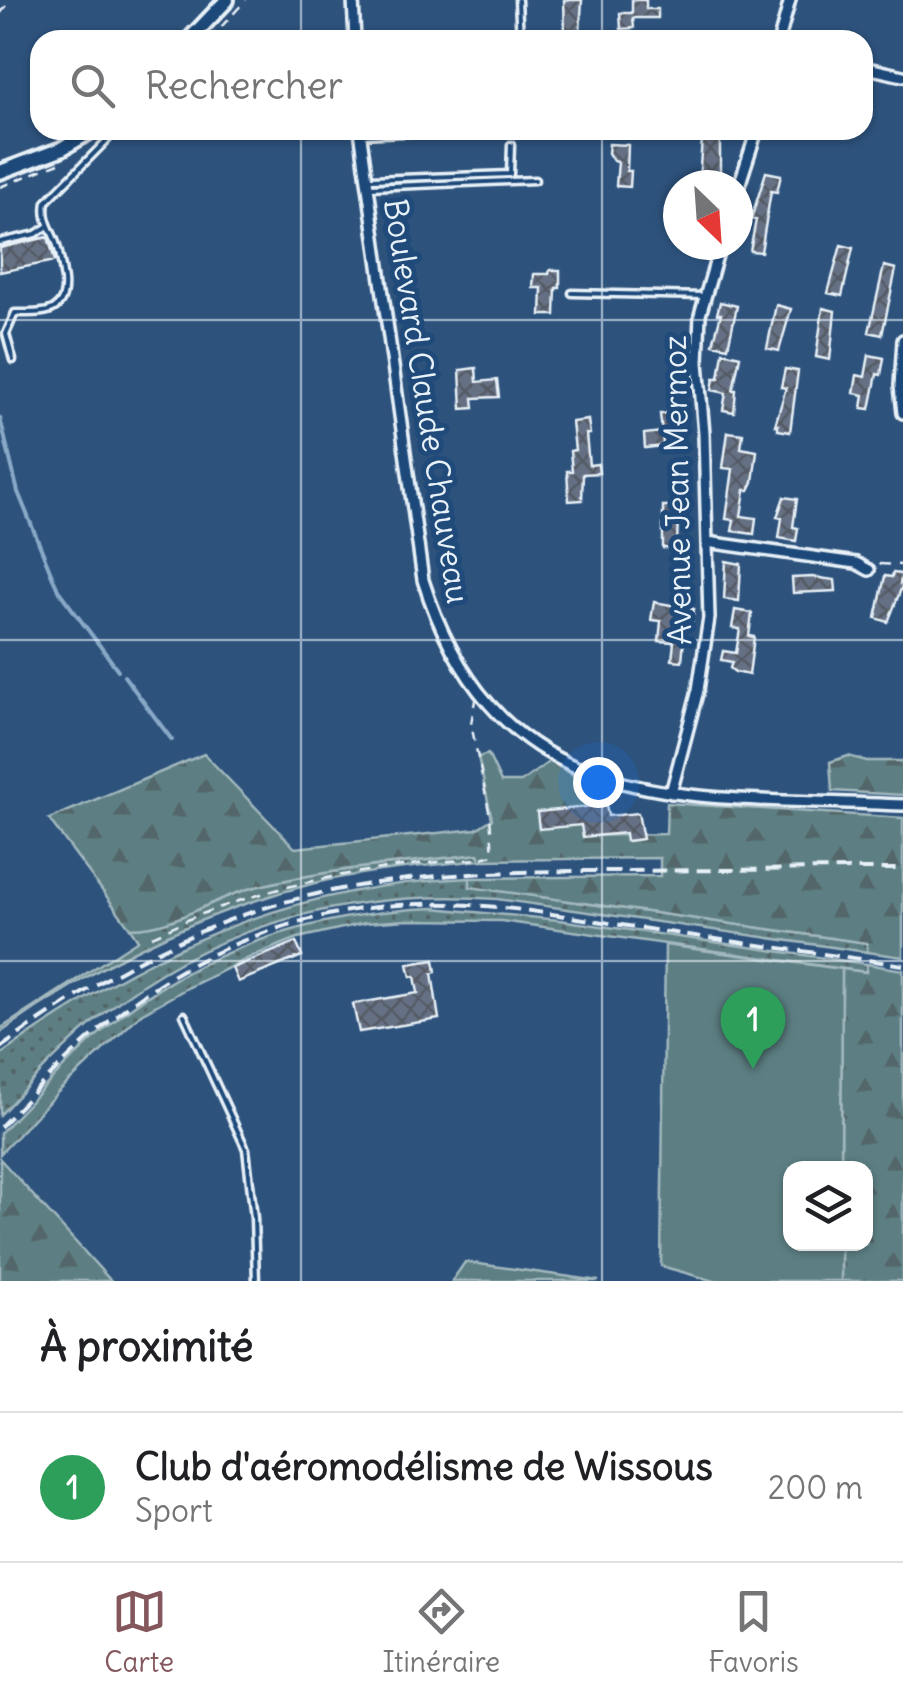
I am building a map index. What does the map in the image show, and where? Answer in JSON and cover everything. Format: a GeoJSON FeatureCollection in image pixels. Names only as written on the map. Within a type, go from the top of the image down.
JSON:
{"type":"FeatureCollection","features":[{"type":"Feature","properties":{"kind":"main road"},"geometry":{"type":"LineString","coordinates":[[196,30],[217,0]]}},
{"type":"Feature","properties":{"kind":"main road"},"geometry":{"type":"LineString","coordinates":[[198,30],[227,0]]}},
{"type":"Feature","properties":{"kind":"main road"},"geometry":{"type":"LineString","coordinates":[[0,172],[76,140]]}},
{"type":"Feature","properties":{"kind":"street"},"geometry":{"type":"LineString","coordinates":[[353,0],[354,30]]}},
{"type":"Feature","properties":{"kind":"street"},"geometry":{"type":"LineString","coordinates":[[782,30],[790,0]]}},
{"type":"Feature","properties":{"kind":"street"},"geometry":{"type":"LineString","coordinates":[[873,69],[903,76]]}},
{"type":"Feature","properties":{"kind":"street","name":"Boulevard Claude Chauveau"},"geometry":{"type":"LineString","coordinates":[[361,140],[423,580],[438,626],[478,694],[526,738],[556,758],[589,775],[622,785],[670,793],[903,804]]}},
{"type":"Feature","properties":{"kind":"street"},"geometry":{"type":"LineString","coordinates":[[744,170],[754,140]]}},
{"type":"Feature","properties":{"kind":"street","name":"Avenue Jean Mermoz"},"geometry":{"type":"LineString","coordinates":[[670,793],[706,649],[709,618],[698,362],[700,316],[716,260]]}},
{"type":"Feature","properties":{"kind":"street"},"geometry":{"type":"LineString","coordinates":[[903,340],[903,413]]}},
{"type":"Feature","properties":{"kind":"street"},"geometry":{"type":"LineString","coordinates":[[707,542],[856,563],[869,570]]}},
{"type":"Feature","properties":{"kind":"lane"},"geometry":{"type":"LineString","coordinates":[[518,0],[520,30]]}},
{"type":"Feature","properties":{"kind":"lane"},"geometry":{"type":"LineString","coordinates":[[13,360],[6,334],[15,314],[50,311],[60,306],[64,297],[56,242],[44,212],[46,202],[107,140]]}},
{"type":"Feature","properties":{"kind":"lane"},"geometry":{"type":"LineString","coordinates":[[367,183],[510,174],[511,145]]}},
{"type":"Feature","properties":{"kind":"lane"},"geometry":{"type":"LineString","coordinates":[[367,183],[535,180]]}},
{"type":"Feature","properties":{"kind":"lane"},"geometry":{"type":"LineString","coordinates":[[0,242],[36,234],[48,226]]}},
{"type":"Feature","properties":{"kind":"lane"},"geometry":{"type":"LineString","coordinates":[[572,293],[705,296]]}},
{"type":"Feature","properties":{"kind":"lane"},"geometry":{"type":"LineString","coordinates":[[184,1015],[246,1150],[256,1281]]}},
{"type":"Feature","properties":{"kind":"path"},"geometry":{"type":"LineString","coordinates":[[0,14],[11,0]]}},
{"type":"Feature","properties":{"kind":"path"},"geometry":{"type":"LineString","coordinates":[[218,30],[246,0]]}},
{"type":"Feature","properties":{"kind":"path"},"geometry":{"type":"LineString","coordinates":[[869,570],[882,562],[903,565]]}},
{"type":"Feature","properties":{"kind":"path"},"geometry":{"type":"LineString","coordinates":[[152,936],[204,913],[317,881],[374,869],[493,855],[487,800],[471,724],[478,694]]}},
{"type":"Feature","properties":{"kind":"green space"},"geometry":{"type":"Polygon","coordinates":[[[204,754],[295,848],[476,829],[492,819],[478,757],[488,754],[501,782],[521,782],[550,761],[585,783],[585,836],[666,834],[667,803],[903,818],[903,957],[867,952],[867,943],[470,887],[470,878],[660,876],[660,858],[481,860],[478,854],[366,867],[255,887],[179,918],[130,928],[49,819],[204,754]]]}},
{"type":"Feature","properties":{"kind":"green space"},"geometry":{"type":"Polygon","coordinates":[[[848,756],[867,761],[903,761],[903,795],[832,791],[830,762],[848,756]]]}},
{"type":"Feature","properties":{"kind":"green space"},"geometry":{"type":"Polygon","coordinates":[[[479,854],[481,860],[315,883],[231,909],[112,963],[0,1033],[0,1029],[138,940],[130,928],[163,923],[239,892],[283,881],[479,854]]]}},
{"type":"Feature","properties":{"kind":"green space"},"geometry":{"type":"Polygon","coordinates":[[[470,878],[471,887],[868,943],[867,952],[497,899],[444,897],[340,907],[289,918],[240,935],[147,982],[76,1037],[0,1115],[0,1055],[109,984],[165,955],[222,930],[340,894],[404,883],[470,878]]]}},
{"type":"Feature","properties":{"kind":"green space"},"geometry":{"type":"Polygon","coordinates":[[[433,908],[559,920],[867,964],[866,972],[501,921],[365,923],[298,938],[253,956],[141,1014],[58,1092],[0,1154],[0,1133],[66,1064],[143,999],[181,976],[220,956],[303,927],[389,911],[433,908]]]}},
{"type":"Feature","properties":{"kind":"green space"},"geometry":{"type":"Polygon","coordinates":[[[665,945],[842,969],[841,1161],[783,1161],[783,1251],[841,1251],[841,1281],[714,1281],[661,1266],[665,945]]]}},
{"type":"Feature","properties":{"kind":"green space"},"geometry":{"type":"Polygon","coordinates":[[[867,964],[903,970],[903,1281],[841,1281],[841,1251],[873,1251],[873,1161],[841,1161],[842,969],[866,972],[867,964]]]}},
{"type":"Feature","properties":{"kind":"green space"},"geometry":{"type":"Polygon","coordinates":[[[0,1159],[111,1281],[0,1281],[0,1159]]]}},
{"type":"Feature","properties":{"kind":"green space"},"geometry":{"type":"Polygon","coordinates":[[[465,1262],[599,1281],[452,1281],[465,1262]]]}},
{"type":"Feature","properties":{"kind":"building"},"geometry":{"type":"Polygon","coordinates":[[[564,0],[582,0],[580,30],[565,30],[564,0]]]}},
{"type":"Feature","properties":{"kind":"building"},"geometry":{"type":"Polygon","coordinates":[[[632,0],[646,0],[646,9],[658,9],[658,18],[633,18],[634,28],[621,29],[620,13],[632,13],[632,0]]]}},
{"type":"Feature","properties":{"kind":"building"},"geometry":{"type":"Polygon","coordinates":[[[702,140],[720,140],[720,170],[700,170],[702,140]]]}},
{"type":"Feature","properties":{"kind":"building"},"geometry":{"type":"Polygon","coordinates":[[[609,144],[628,145],[630,187],[616,186],[618,162],[608,153],[609,144]]]}},
{"type":"Feature","properties":{"kind":"building"},"geometry":{"type":"Polygon","coordinates":[[[766,172],[781,175],[777,192],[771,191],[761,252],[753,251],[753,213],[766,172]]]}},
{"type":"Feature","properties":{"kind":"building"},"geometry":{"type":"Polygon","coordinates":[[[48,237],[55,261],[0,272],[0,248],[48,237]]]}},
{"type":"Feature","properties":{"kind":"building"},"geometry":{"type":"Polygon","coordinates":[[[841,245],[853,248],[842,296],[828,293],[841,245]]]}},
{"type":"Feature","properties":{"kind":"building"},"geometry":{"type":"Polygon","coordinates":[[[884,266],[896,269],[882,335],[869,332],[884,266]]]}},
{"type":"Feature","properties":{"kind":"building"},"geometry":{"type":"Polygon","coordinates":[[[550,270],[560,270],[555,315],[541,315],[542,288],[533,288],[534,274],[549,274],[550,270]]]}},
{"type":"Feature","properties":{"kind":"building"},"geometry":{"type":"Polygon","coordinates":[[[720,302],[737,306],[728,347],[713,344],[720,302]]]}},
{"type":"Feature","properties":{"kind":"building"},"geometry":{"type":"Polygon","coordinates":[[[776,305],[791,309],[779,351],[767,348],[776,305]]]}},
{"type":"Feature","properties":{"kind":"building"},"geometry":{"type":"Polygon","coordinates":[[[823,308],[835,311],[830,360],[816,357],[823,308]]]}},
{"type":"Feature","properties":{"kind":"building"},"geometry":{"type":"Polygon","coordinates":[[[723,352],[740,356],[733,390],[734,412],[723,410],[726,393],[712,390],[714,378],[719,378],[723,352]]]}},
{"type":"Feature","properties":{"kind":"building"},"geometry":{"type":"Polygon","coordinates":[[[869,355],[884,358],[870,409],[862,408],[864,395],[854,393],[857,375],[865,377],[869,355]]]}},
{"type":"Feature","properties":{"kind":"building"},"geometry":{"type":"Polygon","coordinates":[[[476,368],[477,382],[497,380],[499,397],[473,398],[474,408],[462,409],[460,370],[476,368]]]}},
{"type":"Feature","properties":{"kind":"building"},"geometry":{"type":"Polygon","coordinates":[[[785,369],[798,371],[790,432],[778,430],[775,425],[786,388],[781,387],[785,369]]]}},
{"type":"Feature","properties":{"kind":"building"},"geometry":{"type":"Polygon","coordinates":[[[676,413],[675,431],[662,432],[660,414],[676,413]]]}},
{"type":"Feature","properties":{"kind":"building"},"geometry":{"type":"Polygon","coordinates":[[[588,420],[589,465],[598,464],[599,473],[583,474],[582,500],[569,501],[567,471],[572,471],[570,451],[575,450],[572,422],[588,420]]]}},
{"type":"Feature","properties":{"kind":"building"},"geometry":{"type":"Polygon","coordinates":[[[662,432],[663,446],[645,448],[644,434],[662,432]]]}},
{"type":"Feature","properties":{"kind":"building"},"geometry":{"type":"Polygon","coordinates":[[[728,432],[743,434],[741,448],[757,451],[753,482],[745,490],[741,516],[756,518],[754,534],[732,531],[734,520],[726,519],[733,469],[723,468],[728,432]]]}},
{"type":"Feature","properties":{"kind":"building"},"geometry":{"type":"Polygon","coordinates":[[[784,497],[797,499],[793,527],[798,528],[796,541],[779,538],[782,518],[777,517],[784,497]]]}},
{"type":"Feature","properties":{"kind":"building"},"geometry":{"type":"Polygon","coordinates":[[[663,506],[678,506],[677,549],[663,548],[663,506]]]}},
{"type":"Feature","properties":{"kind":"building"},"geometry":{"type":"Polygon","coordinates":[[[726,561],[741,564],[739,601],[724,599],[726,561]]]}},
{"type":"Feature","properties":{"kind":"building"},"geometry":{"type":"Polygon","coordinates":[[[893,573],[902,574],[903,584],[888,622],[876,618],[885,576],[892,577],[893,573]]]}},
{"type":"Feature","properties":{"kind":"building"},"geometry":{"type":"Polygon","coordinates":[[[792,578],[835,580],[836,591],[793,593],[792,578]]]}},
{"type":"Feature","properties":{"kind":"building"},"geometry":{"type":"Polygon","coordinates":[[[654,602],[694,609],[692,621],[685,627],[682,661],[672,660],[674,642],[659,641],[661,621],[651,620],[654,602]]]}},
{"type":"Feature","properties":{"kind":"building"},"geometry":{"type":"Polygon","coordinates":[[[735,610],[752,613],[749,636],[754,637],[749,675],[735,672],[730,668],[732,662],[721,660],[723,651],[736,653],[740,629],[732,628],[735,610]]]}},
{"type":"Feature","properties":{"kind":"building"},"geometry":{"type":"Polygon","coordinates":[[[606,805],[608,816],[638,813],[643,839],[626,841],[625,833],[583,837],[581,825],[539,829],[537,812],[606,805]]]}},
{"type":"Feature","properties":{"kind":"building"},"geometry":{"type":"Polygon","coordinates":[[[296,942],[302,956],[238,982],[232,968],[296,942]]]}},
{"type":"Feature","properties":{"kind":"building"},"geometry":{"type":"Polygon","coordinates":[[[434,960],[436,972],[432,973],[439,1019],[359,1032],[353,1004],[418,993],[408,964],[434,960]]]}},
{"type":"Feature","properties":{"kind":"waterway"},"geometry":{"type":"LineString","coordinates":[[0,418],[18,492],[58,590],[118,670]]}},
{"type":"Feature","properties":{"kind":"waterway"},"geometry":{"type":"LineString","coordinates":[[124,676],[172,740]]}},
{"type":"Feature","properties":{"kind":"railway"},"geometry":{"type":"LineString","coordinates":[[0,1048],[61,1006],[158,951],[226,921],[306,896],[397,880],[489,873],[903,869]]}},
{"type":"Feature","properties":{"kind":"railway"},"geometry":{"type":"LineString","coordinates":[[0,1127],[101,1028],[170,977],[252,938],[339,913],[399,905],[493,907],[903,965]]}},
{"type":"Feature","properties":{"kind":"place","name":"Club d'aéromodélisme de Wissous"},"geometry":{"type":"Point","coordinates":[753,1069]}}]}
